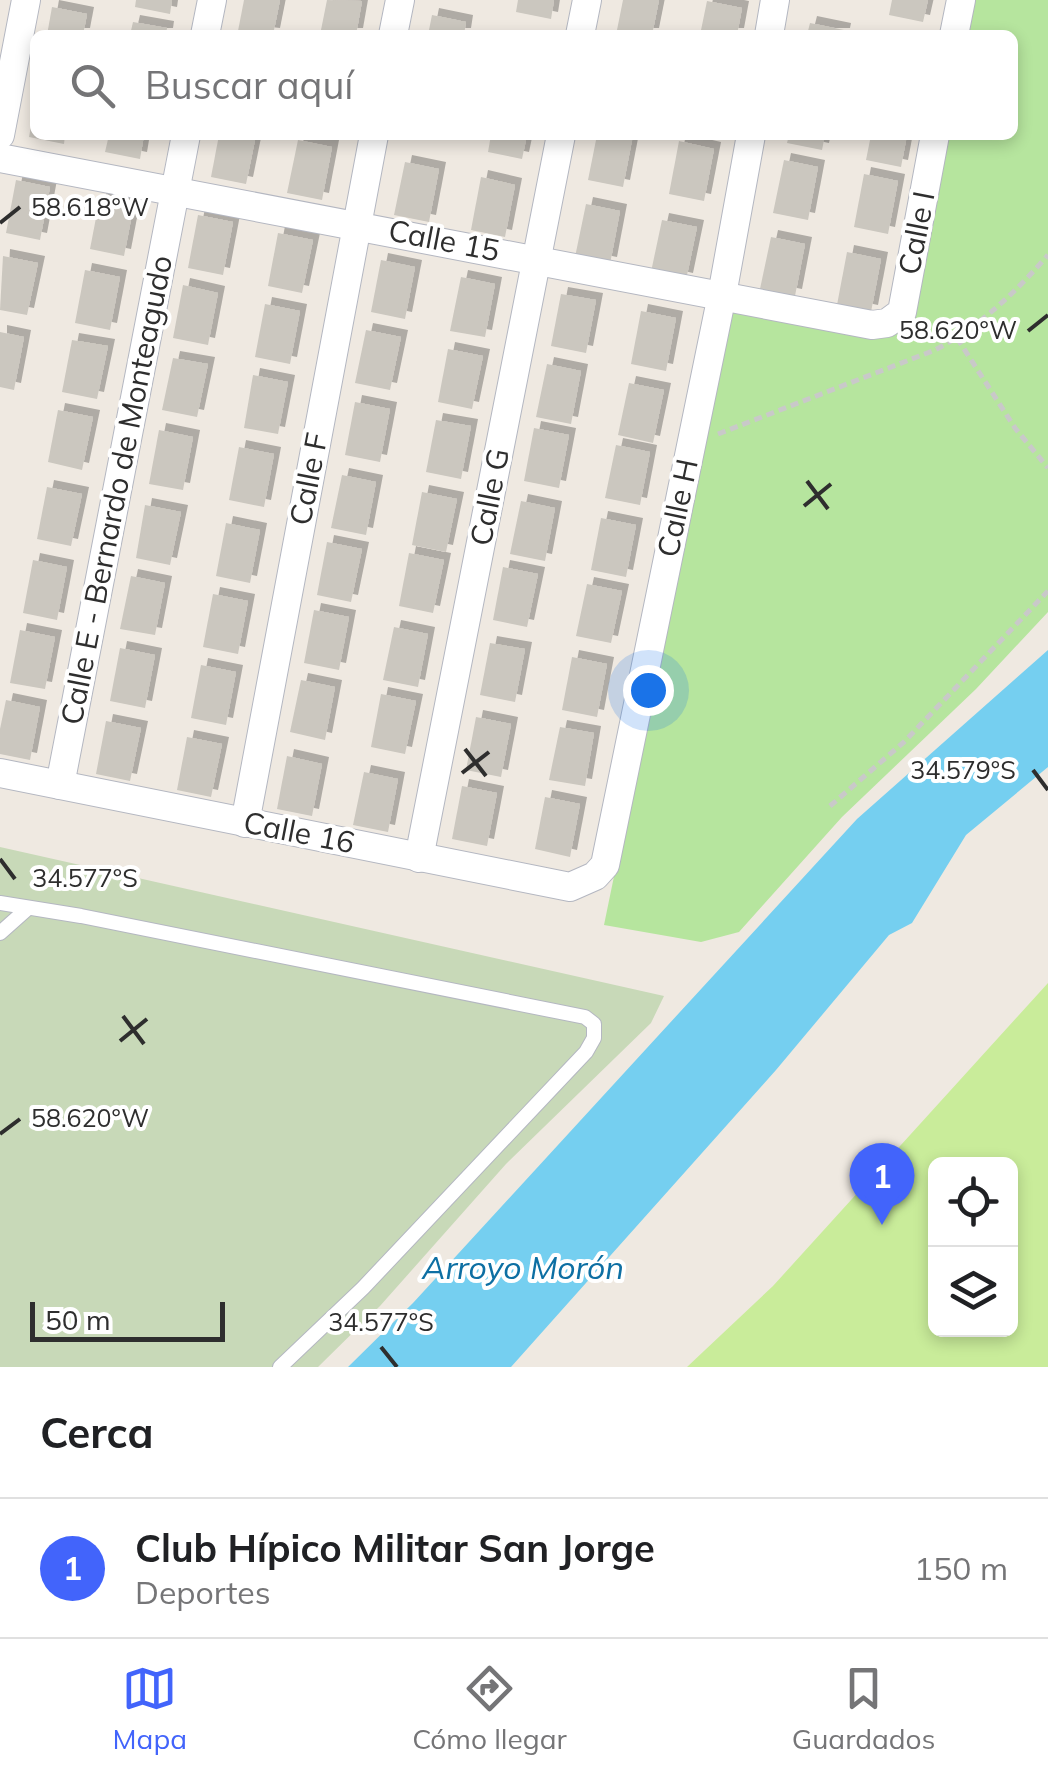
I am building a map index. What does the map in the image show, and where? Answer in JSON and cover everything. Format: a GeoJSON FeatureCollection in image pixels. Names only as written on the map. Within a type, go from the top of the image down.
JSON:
{"type":"FeatureCollection","features":[{"type":"Feature","properties":{"kind":"street"},"geometry":{"type":"LineString","coordinates":[[0,135],[26,0]]}},
{"type":"Feature","properties":{"kind":"street"},"geometry":{"type":"LineString","coordinates":[[206,30],[212,0]]}},
{"type":"Feature","properties":{"kind":"street"},"geometry":{"type":"LineString","coordinates":[[395,30],[400,0]]}},
{"type":"Feature","properties":{"kind":"street"},"geometry":{"type":"LineString","coordinates":[[581,30],[587,0]]}},
{"type":"Feature","properties":{"kind":"street"},"geometry":{"type":"LineString","coordinates":[[770,30],[775,0]]}},
{"type":"Feature","properties":{"kind":"street"},"geometry":{"type":"LineString","coordinates":[[955,30],[961,0]]}},
{"type":"Feature","properties":{"kind":"street","name":"Calle E - Bernardo de Monteagudo"},"geometry":{"type":"LineString","coordinates":[[60,785],[185,140]]}},
{"type":"Feature","properties":{"kind":"street","name":"Calle F"},"geometry":{"type":"LineString","coordinates":[[245,822],[373,140]]}},
{"type":"Feature","properties":{"kind":"street","name":"Calle G"},"geometry":{"type":"LineString","coordinates":[[419,858],[560,140]]}},
{"type":"Feature","properties":{"kind":"street","name":"Calle H"},"geometry":{"type":"LineString","coordinates":[[595,876],[605,865],[750,140]]}},
{"type":"Feature","properties":{"kind":"street","name":"Calle I"},"geometry":{"type":"LineString","coordinates":[[887,323],[902,312],[934,140]]}},
{"type":"Feature","properties":{"kind":"street","name":"Calle 15"},"geometry":{"type":"LineString","coordinates":[[0,158],[872,325],[887,323]]}},
{"type":"Feature","properties":{"kind":"street","name":"Calle 16"},"geometry":{"type":"LineString","coordinates":[[0,773],[570,887],[595,876]]}},
{"type":"Feature","properties":{"kind":"lane"},"geometry":{"type":"LineString","coordinates":[[0,903],[566,1013],[585,1017],[594,1024],[594,1038],[586,1052],[363,1288],[280,1367]]}},
{"type":"Feature","properties":{"kind":"lane"},"geometry":{"type":"LineString","coordinates":[[0,933],[27,909]]}},
{"type":"Feature","properties":{"kind":"path"},"geometry":{"type":"LineString","coordinates":[[690,445],[958,338],[1020,287],[1048,255]]}},
{"type":"Feature","properties":{"kind":"path"},"geometry":{"type":"LineString","coordinates":[[958,338],[1015,428],[1048,468]]}},
{"type":"Feature","properties":{"kind":"path"},"geometry":{"type":"LineString","coordinates":[[830,806],[904,742],[1048,591]]}},
{"type":"Feature","properties":{"kind":"green space"},"geometry":{"type":"Polygon","coordinates":[[[973,0],[1048,0],[1048,612],[976,689],[842,817],[739,932],[701,942],[604,925],[731,307],[885,336],[944,140],[1018,140],[1018,30],[967,30],[973,0]]]}},
{"type":"Feature","properties":{"kind":"green space"},"geometry":{"type":"Polygon","coordinates":[[[0,847],[664,996],[651,1023],[506,1164],[380,1306],[318,1367],[0,1367],[0,847]]]}},
{"type":"Feature","properties":{"kind":"green space"},"geometry":{"type":"Polygon","coordinates":[[[1048,983],[1048,1367],[687,1367],[773,1286],[1048,983]]]}},
{"type":"Feature","properties":{"kind":"water","name":"Arroyo Morón"},"geometry":{"type":"Polygon","coordinates":[[[1048,650],[1048,767],[966,835],[912,923],[889,935],[776,1070],[511,1367],[348,1367],[413,1303],[857,819],[1048,650]]]}},
{"type":"Feature","properties":{"kind":"building"},"geometry":{"type":"Polygon","coordinates":[[[136,0],[172,0],[170,14],[135,7],[136,0]]]}},
{"type":"Feature","properties":{"kind":"building"},"geometry":{"type":"Polygon","coordinates":[[[244,0],[280,0],[274,30],[238,30],[244,0]]]}},
{"type":"Feature","properties":{"kind":"building"},"geometry":{"type":"Polygon","coordinates":[[[327,0],[362,1],[357,30],[321,30],[327,0]]]}},
{"type":"Feature","properties":{"kind":"building"},"geometry":{"type":"Polygon","coordinates":[[[518,0],[554,0],[551,19],[516,12],[518,0]]]}},
{"type":"Feature","properties":{"kind":"building"},"geometry":{"type":"Polygon","coordinates":[[[623,0],[659,0],[653,30],[617,30],[623,0]]]}},
{"type":"Feature","properties":{"kind":"building"},"geometry":{"type":"Polygon","coordinates":[[[892,0],[928,0],[923,22],[889,15],[892,0]]]}},
{"type":"Feature","properties":{"kind":"building"},"geometry":{"type":"Polygon","coordinates":[[[707,1],[742,8],[738,30],[701,30],[707,1]]]}},
{"type":"Feature","properties":{"kind":"building"},"geometry":{"type":"Polygon","coordinates":[[[52,7],[87,14],[84,30],[48,30],[52,7]]]}},
{"type":"Feature","properties":{"kind":"building"},"geometry":{"type":"Polygon","coordinates":[[[432,15],[466,22],[465,30],[429,30],[432,15]]]}},
{"type":"Feature","properties":{"kind":"building"},"geometry":{"type":"Polygon","coordinates":[[[133,22],[167,28],[167,30],[131,30],[133,22]]]}},
{"type":"Feature","properties":{"kind":"building"},"geometry":{"type":"Polygon","coordinates":[[[810,23],[844,30],[808,30],[810,23]]]}},
{"type":"Feature","properties":{"kind":"building"},"geometry":{"type":"Polygon","coordinates":[[[108,140],[143,140],[140,159],[105,152],[108,140]]]}},
{"type":"Feature","properties":{"kind":"building"},"geometry":{"type":"Polygon","coordinates":[[[218,140],[255,140],[246,184],[211,177],[218,140]]]}},
{"type":"Feature","properties":{"kind":"building"},"geometry":{"type":"Polygon","coordinates":[[[298,140],[332,147],[322,200],[287,193],[298,140]]]}},
{"type":"Feature","properties":{"kind":"building"},"geometry":{"type":"Polygon","coordinates":[[[490,140],[526,140],[522,159],[488,152],[490,140]]]}},
{"type":"Feature","properties":{"kind":"building"},"geometry":{"type":"Polygon","coordinates":[[[596,140],[632,140],[623,187],[588,180],[596,140]]]}},
{"type":"Feature","properties":{"kind":"building"},"geometry":{"type":"Polygon","coordinates":[[[788,140],[824,140],[822,150],[787,143],[788,140]]]}},
{"type":"Feature","properties":{"kind":"building"},"geometry":{"type":"Polygon","coordinates":[[[870,140],[906,140],[901,167],[866,160],[870,140]]]}},
{"type":"Feature","properties":{"kind":"building"},"geometry":{"type":"Polygon","coordinates":[[[679,141],[714,149],[704,201],[669,194],[679,141]]]}},
{"type":"Feature","properties":{"kind":"building"},"geometry":{"type":"Polygon","coordinates":[[[784,160],[818,167],[808,220],[773,213],[784,160]]]}},
{"type":"Feature","properties":{"kind":"building"},"geometry":{"type":"Polygon","coordinates":[[[405,162],[439,169],[429,222],[394,215],[405,162]]]}},
{"type":"Feature","properties":{"kind":"building"},"geometry":{"type":"Polygon","coordinates":[[[864,174],[898,181],[888,234],[854,227],[864,174]]]}},
{"type":"Feature","properties":{"kind":"building"},"geometry":{"type":"Polygon","coordinates":[[[481,177],[515,185],[505,237],[471,230],[481,177]]]}},
{"type":"Feature","properties":{"kind":"building"},"geometry":{"type":"Polygon","coordinates":[[[16,180],[50,187],[40,240],[6,233],[16,180]]]}},
{"type":"Feature","properties":{"kind":"building"},"geometry":{"type":"Polygon","coordinates":[[[100,197],[134,204],[124,256],[90,249],[100,197]]]}},
{"type":"Feature","properties":{"kind":"building"},"geometry":{"type":"Polygon","coordinates":[[[586,204],[620,211],[610,264],[575,257],[586,204]]]}},
{"type":"Feature","properties":{"kind":"building"},"geometry":{"type":"Polygon","coordinates":[[[198,215],[233,222],[223,275],[188,268],[198,215]]]}},
{"type":"Feature","properties":{"kind":"building"},"geometry":{"type":"Polygon","coordinates":[[[662,220],[697,227],[686,280],[651,272],[662,220]]]}},
{"type":"Feature","properties":{"kind":"building"},"geometry":{"type":"Polygon","coordinates":[[[278,233],[313,240],[302,293],[268,286],[278,233]]]}},
{"type":"Feature","properties":{"kind":"building"},"geometry":{"type":"Polygon","coordinates":[[[771,237],[805,244],[795,296],[760,289],[771,237]]]}},
{"type":"Feature","properties":{"kind":"building"},"geometry":{"type":"Polygon","coordinates":[[[847,252],[881,259],[871,312],[837,305],[847,252]]]}},
{"type":"Feature","properties":{"kind":"building"},"geometry":{"type":"Polygon","coordinates":[[[3,256],[38,263],[27,315],[0,310],[3,256]]]}},
{"type":"Feature","properties":{"kind":"building"},"geometry":{"type":"Polygon","coordinates":[[[381,260],[415,267],[405,319],[371,312],[381,260]]]}},
{"type":"Feature","properties":{"kind":"building"},"geometry":{"type":"Polygon","coordinates":[[[85,270],[120,277],[110,330],[75,323],[85,270]]]}},
{"type":"Feature","properties":{"kind":"building"},"geometry":{"type":"Polygon","coordinates":[[[461,277],[495,284],[485,337],[450,331],[461,277]]]}},
{"type":"Feature","properties":{"kind":"building"},"geometry":{"type":"Polygon","coordinates":[[[183,285],[218,293],[208,345],[173,338],[183,285]]]}},
{"type":"Feature","properties":{"kind":"building"},"geometry":{"type":"Polygon","coordinates":[[[561,294],[596,300],[586,353],[551,346],[561,294]]]}},
{"type":"Feature","properties":{"kind":"building"},"geometry":{"type":"Polygon","coordinates":[[[265,304],[300,311],[290,364],[255,357],[265,304]]]}},
{"type":"Feature","properties":{"kind":"building"},"geometry":{"type":"Polygon","coordinates":[[[641,311],[676,318],[666,371],[631,364],[641,311]]]}},
{"type":"Feature","properties":{"kind":"building"},"geometry":{"type":"Polygon","coordinates":[[[366,330],[401,337],[390,390],[355,383],[366,330]]]}},
{"type":"Feature","properties":{"kind":"building"},"geometry":{"type":"Polygon","coordinates":[[[0,332],[24,337],[14,390],[0,387],[0,332]]]}},
{"type":"Feature","properties":{"kind":"building"},"geometry":{"type":"Polygon","coordinates":[[[72,340],[108,346],[97,399],[62,392],[72,340]]]}},
{"type":"Feature","properties":{"kind":"building"},"geometry":{"type":"Polygon","coordinates":[[[448,349],[483,356],[472,409],[438,402],[448,349]]]}},
{"type":"Feature","properties":{"kind":"building"},"geometry":{"type":"Polygon","coordinates":[[[173,358],[208,364],[197,417],[162,410],[173,358]]]}},
{"type":"Feature","properties":{"kind":"building"},"geometry":{"type":"Polygon","coordinates":[[[547,364],[581,371],[571,424],[536,417],[547,364]]]}},
{"type":"Feature","properties":{"kind":"building"},"geometry":{"type":"Polygon","coordinates":[[[253,375],[288,382],[278,434],[244,428],[253,375]]]}},
{"type":"Feature","properties":{"kind":"building"},"geometry":{"type":"Polygon","coordinates":[[[629,383],[664,390],[653,443],[618,435],[629,383]]]}},
{"type":"Feature","properties":{"kind":"building"},"geometry":{"type":"Polygon","coordinates":[[[355,402],[390,409],[380,462],[345,455],[355,402]]]}},
{"type":"Feature","properties":{"kind":"building"},"geometry":{"type":"Polygon","coordinates":[[[58,410],[93,417],[82,470],[48,462],[58,410]]]}},
{"type":"Feature","properties":{"kind":"building"},"geometry":{"type":"Polygon","coordinates":[[[436,420],[471,426],[461,479],[426,472],[436,420]]]}},
{"type":"Feature","properties":{"kind":"building"},"geometry":{"type":"Polygon","coordinates":[[[534,428],[569,435],[559,488],[524,481],[534,428]]]}},
{"type":"Feature","properties":{"kind":"building"},"geometry":{"type":"Polygon","coordinates":[[[159,430],[193,437],[183,490],[149,484],[159,430]]]}},
{"type":"Feature","properties":{"kind":"building"},"geometry":{"type":"Polygon","coordinates":[[[616,445],[650,452],[640,505],[605,498],[616,445]]]}},
{"type":"Feature","properties":{"kind":"building"},"geometry":{"type":"Polygon","coordinates":[[[239,447],[274,454],[264,507],[229,500],[239,447]]]}},
{"type":"Feature","properties":{"kind":"building"},"geometry":{"type":"Polygon","coordinates":[[[342,475],[376,482],[366,535],[331,528],[342,475]]]}},
{"type":"Feature","properties":{"kind":"building"},"geometry":{"type":"Polygon","coordinates":[[[47,487],[82,494],[71,546],[37,539],[47,487]]]}},
{"type":"Feature","properties":{"kind":"building"},"geometry":{"type":"Polygon","coordinates":[[[422,492],[457,499],[446,552],[412,545],[422,492]]]}},
{"type":"Feature","properties":{"kind":"building"},"geometry":{"type":"Polygon","coordinates":[[[521,501],[555,508],[545,561],[510,554],[521,501]]]}},
{"type":"Feature","properties":{"kind":"building"},"geometry":{"type":"Polygon","coordinates":[[[145,505],[181,512],[170,565],[136,558],[145,505]]]}},
{"type":"Feature","properties":{"kind":"building"},"geometry":{"type":"Polygon","coordinates":[[[601,518],[636,525],[626,577],[591,570],[601,518]]]}},
{"type":"Feature","properties":{"kind":"building"},"geometry":{"type":"Polygon","coordinates":[[[226,523],[260,530],[250,583],[216,576],[226,523]]]}},
{"type":"Feature","properties":{"kind":"building"},"geometry":{"type":"Polygon","coordinates":[[[327,542],[362,549],[351,602],[317,595],[327,542]]]}},
{"type":"Feature","properties":{"kind":"building"},"geometry":{"type":"Polygon","coordinates":[[[409,553],[444,560],[433,613],[399,606],[409,553]]]}},
{"type":"Feature","properties":{"kind":"building"},"geometry":{"type":"Polygon","coordinates":[[[33,560],[67,567],[57,620],[23,613],[33,560]]]}},
{"type":"Feature","properties":{"kind":"building"},"geometry":{"type":"Polygon","coordinates":[[[503,567],[538,574],[527,627],[493,620],[503,567]]]}},
{"type":"Feature","properties":{"kind":"building"},"geometry":{"type":"Polygon","coordinates":[[[131,576],[165,583],[155,635],[120,629],[131,576]]]}},
{"type":"Feature","properties":{"kind":"building"},"geometry":{"type":"Polygon","coordinates":[[[587,584],[622,591],[611,643],[576,636],[587,584]]]}},
{"type":"Feature","properties":{"kind":"building"},"geometry":{"type":"Polygon","coordinates":[[[213,594],[248,601],[238,654],[203,647],[213,594]]]}},
{"type":"Feature","properties":{"kind":"building"},"geometry":{"type":"Polygon","coordinates":[[[314,610],[349,617],[339,670],[304,663],[314,610]]]}},
{"type":"Feature","properties":{"kind":"building"},"geometry":{"type":"Polygon","coordinates":[[[394,627],[428,634],[418,687],[383,680],[394,627]]]}},
{"type":"Feature","properties":{"kind":"building"},"geometry":{"type":"Polygon","coordinates":[[[20,630],[55,637],[45,689],[10,683],[20,630]]]}},
{"type":"Feature","properties":{"kind":"building"},"geometry":{"type":"Polygon","coordinates":[[[490,643],[525,649],[515,702],[480,695],[490,643]]]}},
{"type":"Feature","properties":{"kind":"building"},"geometry":{"type":"Polygon","coordinates":[[[120,648],[155,655],[145,708],[110,701],[120,648]]]}},
{"type":"Feature","properties":{"kind":"building"},"geometry":{"type":"Polygon","coordinates":[[[572,657],[607,664],[597,717],[562,710],[572,657]]]}},
{"type":"Feature","properties":{"kind":"building"},"geometry":{"type":"Polygon","coordinates":[[[201,665],[236,672],[226,725],[191,718],[201,665]]]}},
{"type":"Feature","properties":{"kind":"building"},"geometry":{"type":"Polygon","coordinates":[[[301,680],[335,687],[325,740],[290,732],[301,680]]]}},
{"type":"Feature","properties":{"kind":"building"},"geometry":{"type":"Polygon","coordinates":[[[381,694],[416,701],[405,754],[371,747],[381,694]]]}},
{"type":"Feature","properties":{"kind":"building"},"geometry":{"type":"Polygon","coordinates":[[[6,700],[40,707],[30,760],[0,754],[6,700]]]}},
{"type":"Feature","properties":{"kind":"building"},"geometry":{"type":"Polygon","coordinates":[[[476,717],[511,724],[501,777],[466,770],[476,717]]]}},
{"type":"Feature","properties":{"kind":"building"},"geometry":{"type":"Polygon","coordinates":[[[106,721],[141,728],[130,781],[96,774],[106,721]]]}},
{"type":"Feature","properties":{"kind":"building"},"geometry":{"type":"Polygon","coordinates":[[[560,727],[594,733],[585,786],[549,780],[560,727]]]}},
{"type":"Feature","properties":{"kind":"building"},"geometry":{"type":"Polygon","coordinates":[[[187,737],[222,744],[211,797],[177,790],[187,737]]]}},
{"type":"Feature","properties":{"kind":"building"},"geometry":{"type":"Polygon","coordinates":[[[287,756],[322,764],[312,816],[277,809],[287,756]]]}},
{"type":"Feature","properties":{"kind":"building"},"geometry":{"type":"Polygon","coordinates":[[[364,772],[398,779],[388,832],[353,825],[364,772]]]}},
{"type":"Feature","properties":{"kind":"building"},"geometry":{"type":"Polygon","coordinates":[[[462,786],[497,793],[487,846],[452,839],[462,786]]]}},
{"type":"Feature","properties":{"kind":"building"},"geometry":{"type":"Polygon","coordinates":[[[545,797],[580,804],[570,857],[535,849],[545,797]]]}},
{"type":"Feature","properties":{"kind":"place","name":"Club Hípico Militar San Jorge"},"geometry":{"type":"Point","coordinates":[882,1225]}}]}
